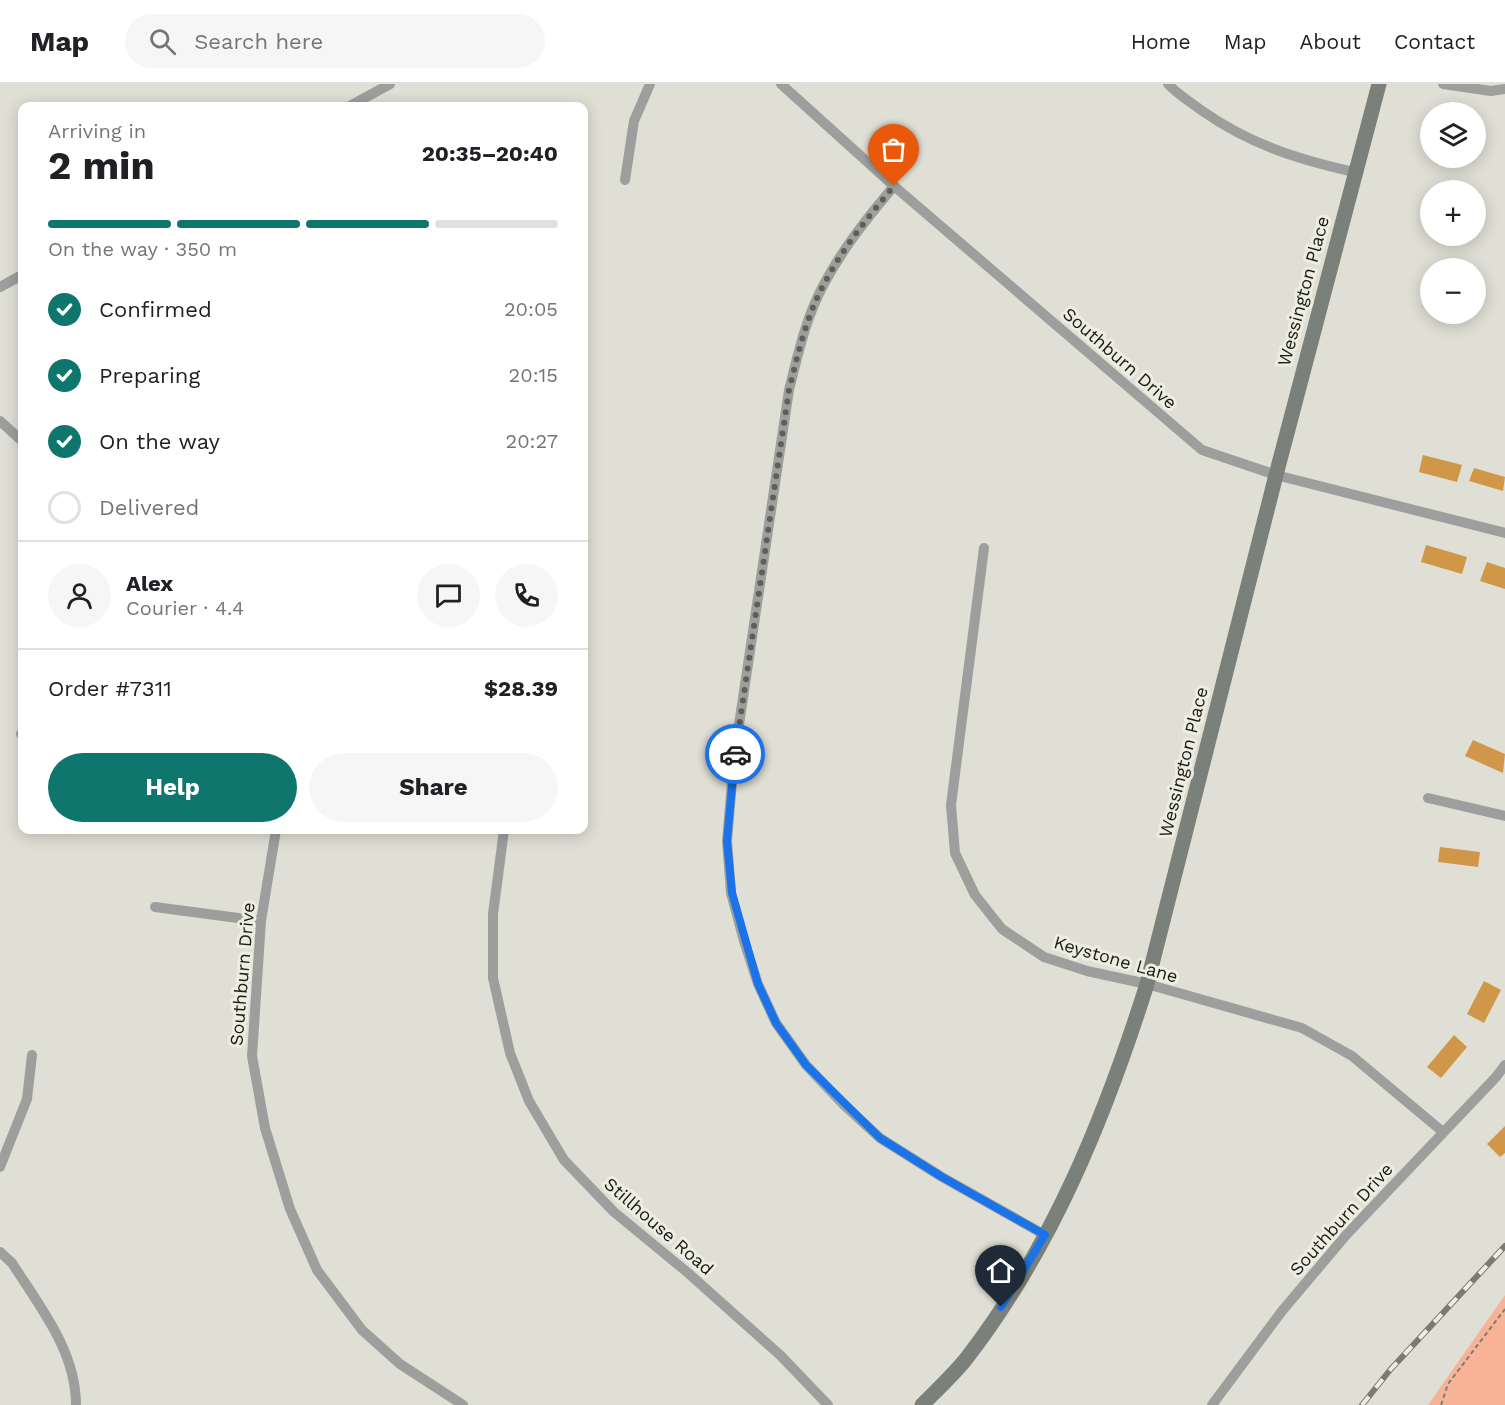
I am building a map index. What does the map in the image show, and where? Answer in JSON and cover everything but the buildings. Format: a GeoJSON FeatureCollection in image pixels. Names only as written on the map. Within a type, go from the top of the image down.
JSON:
{"type":"FeatureCollection","features":[{"type":"Feature","properties":{"kind":"street"},"geometry":{"type":"LineString","coordinates":[[357,102],[390,84]]}},
{"type":"Feature","properties":{"kind":"street"},"geometry":{"type":"LineString","coordinates":[[624,180],[634,122],[650,84]]}},
{"type":"Feature","properties":{"kind":"street","name":"Southburn Drive"},"geometry":{"type":"LineString","coordinates":[[781,84],[894,186],[1203,450],[1276,475],[1505,533]]}},
{"type":"Feature","properties":{"kind":"street"},"geometry":{"type":"LineString","coordinates":[[1168,84],[1222,125],[1261,146],[1304,161],[1354,172]]}},
{"type":"Feature","properties":{"kind":"street","name":"Wessington Place"},"geometry":{"type":"LineString","coordinates":[[922,1405],[965,1359],[1014,1290],[1078,1174],[1111,1092],[1147,984],[1354,172],[1379,84]]}},
{"type":"Feature","properties":{"kind":"street"},"geometry":{"type":"LineString","coordinates":[[1443,84],[1491,91],[1505,89]]}},
{"type":"Feature","properties":{"kind":"street"},"geometry":{"type":"LineString","coordinates":[[894,186],[856,231],[823,285],[802,336],[789,390],[734,758],[727,841],[732,893],[758,984],[776,1023],[806,1065],[880,1138],[942,1177],[1045,1235]]}},
{"type":"Feature","properties":{"kind":"street"},"geometry":{"type":"LineString","coordinates":[[0,287],[18,276]]}},
{"type":"Feature","properties":{"kind":"street"},"geometry":{"type":"LineString","coordinates":[[0,421],[18,437]]}},
{"type":"Feature","properties":{"kind":"street","name":"Keystone Lane"},"geometry":{"type":"LineString","coordinates":[[984,548],[951,805],[955,853],[975,895],[1002,929],[1044,957],[1088,971],[1147,984],[1302,1028],[1352,1056],[1443,1132]]}},
{"type":"Feature","properties":{"kind":"street"},"geometry":{"type":"LineString","coordinates":[[1428,798],[1505,816]]}},
{"type":"Feature","properties":{"kind":"street","name":"Southburn Drive"},"geometry":{"type":"LineString","coordinates":[[275,834],[261,921],[252,1056],[265,1128],[290,1209],[317,1270],[362,1330],[400,1365],[463,1405]]}},
{"type":"Feature","properties":{"kind":"street","name":"Stillhouse Road"},"geometry":{"type":"LineString","coordinates":[[503,834],[493,914],[493,978],[510,1053],[529,1101],[564,1160],[614,1212],[687,1272],[780,1354],[828,1405]]}},
{"type":"Feature","properties":{"kind":"street"},"geometry":{"type":"LineString","coordinates":[[155,907],[261,921]]}},
{"type":"Feature","properties":{"kind":"street"},"geometry":{"type":"LineString","coordinates":[[0,1167],[27,1099],[32,1054]]}},
{"type":"Feature","properties":{"kind":"street","name":"Southburn Drive"},"geometry":{"type":"LineString","coordinates":[[1212,1405],[1282,1311],[1340,1243],[1505,1065]]}},
{"type":"Feature","properties":{"kind":"street"},"geometry":{"type":"LineString","coordinates":[[0,1252],[12,1263],[67,1352],[76,1405]]}},
{"type":"Feature","properties":{"kind":"path"},"geometry":{"type":"LineString","coordinates":[[1442,1405],[1448,1384],[1505,1309]]}},
{"type":"Feature","properties":{"kind":"shaded area"},"geometry":{"type":"Polygon","coordinates":[[[1505,1295],[1505,1405],[1428,1405],[1505,1295]]]}},
{"type":"Feature","properties":{"kind":"railway"},"geometry":{"type":"LineString","coordinates":[[1362,1405],[1390,1370],[1505,1246]]}},
{"type":"Feature","properties":{"kind":"way so far"},"geometry":{"type":"LineString","coordinates":[[735,754],[789,390],[802,336],[823,285],[856,231],[894,186]]}},
{"type":"Feature","properties":{"kind":"route"},"geometry":{"type":"LineString","coordinates":[[735,754],[727,841],[732,893],[758,984],[776,1023],[806,1065],[880,1138],[942,1177],[1045,1235],[1014,1290],[1001,1307]]}}]}
